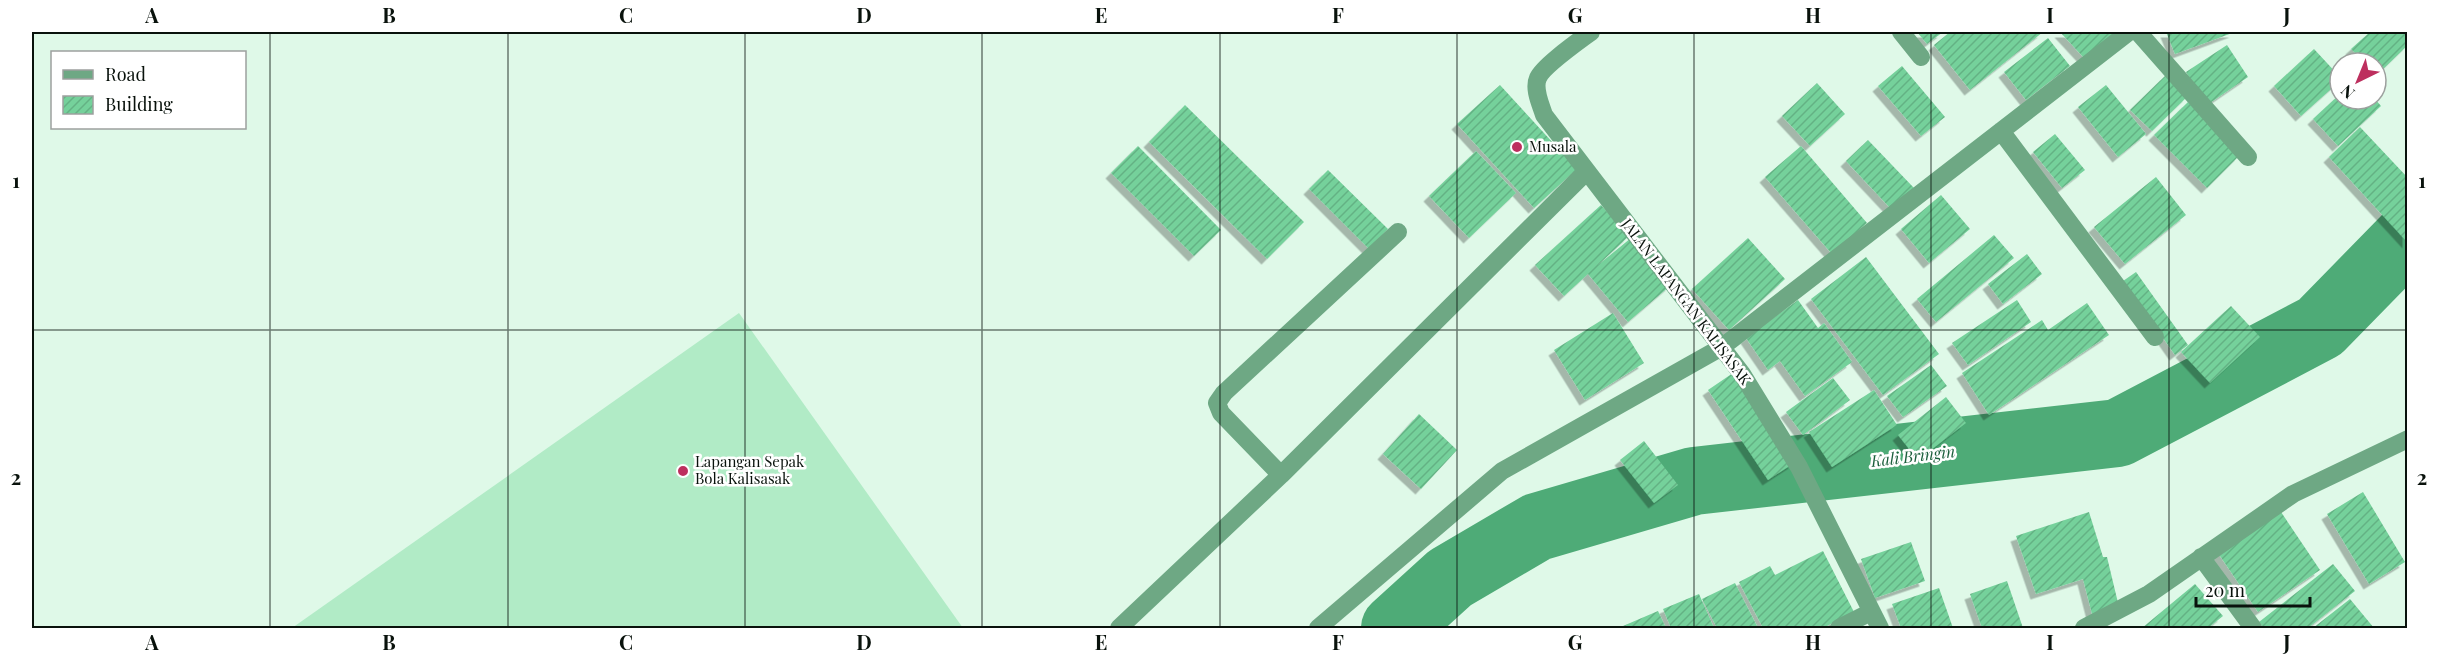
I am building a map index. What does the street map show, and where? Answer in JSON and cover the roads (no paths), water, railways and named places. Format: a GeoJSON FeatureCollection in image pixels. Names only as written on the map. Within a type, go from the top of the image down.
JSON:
{"type":"FeatureCollection","features":[{"type":"Feature","properties":{"kind":"street","name":"JALAN LAPANGAN KALISASAK"},"geometry":{"type":"LineString","coordinates":[[1591,32],[1553,62],[1538,78],[1537,93],[1544,115],[1722,347],[1799,467],[1880,628]]}},
{"type":"Feature","properties":{"kind":"street"},"geometry":{"type":"LineString","coordinates":[[1901,32],[1921,57]]}},
{"type":"Feature","properties":{"kind":"street"},"geometry":{"type":"LineString","coordinates":[[1318,628],[1502,471],[1722,347],[2129,32]]}},
{"type":"Feature","properties":{"kind":"street"},"geometry":{"type":"LineString","coordinates":[[2138,32],[2248,157]]}},
{"type":"Feature","properties":{"kind":"street"},"geometry":{"type":"LineString","coordinates":[[2001,131],[2155,337]]}},
{"type":"Feature","properties":{"kind":"street"},"geometry":{"type":"LineString","coordinates":[[1119,628],[1281,475],[1586,172]]}},
{"type":"Feature","properties":{"kind":"street"},"geometry":{"type":"LineString","coordinates":[[1281,475],[1221,413],[1217,403],[1233,385],[1398,232]]}},
{"type":"Feature","properties":{"kind":"street"},"geometry":{"type":"LineString","coordinates":[[2084,628],[2149,594],[2293,494],[2408,439]]}},
{"type":"Feature","properties":{"kind":"street"},"geometry":{"type":"LineString","coordinates":[[2201,557],[2253,628]]}},
{"type":"Feature","properties":{"kind":"street"},"geometry":{"type":"LineString","coordinates":[[1839,628],[1872,612]]}},
{"type":"Feature","properties":{"kind":"waterway","name":"Kali Bringin"},"geometry":{"type":"LineString","coordinates":[[1395,628],[1450,578],[1537,527],[1694,481],[2118,433],[2320,327],[2408,237]]}},
{"type":"Feature","properties":{"kind":"place","name":"Musala"},"geometry":{"type":"Point","coordinates":[1517,147]}},
{"type":"Feature","properties":{"kind":"place","name":"Lapangan Sepak Bola Kalisasak"},"geometry":{"type":"Point","coordinates":[683,471]}}]}
